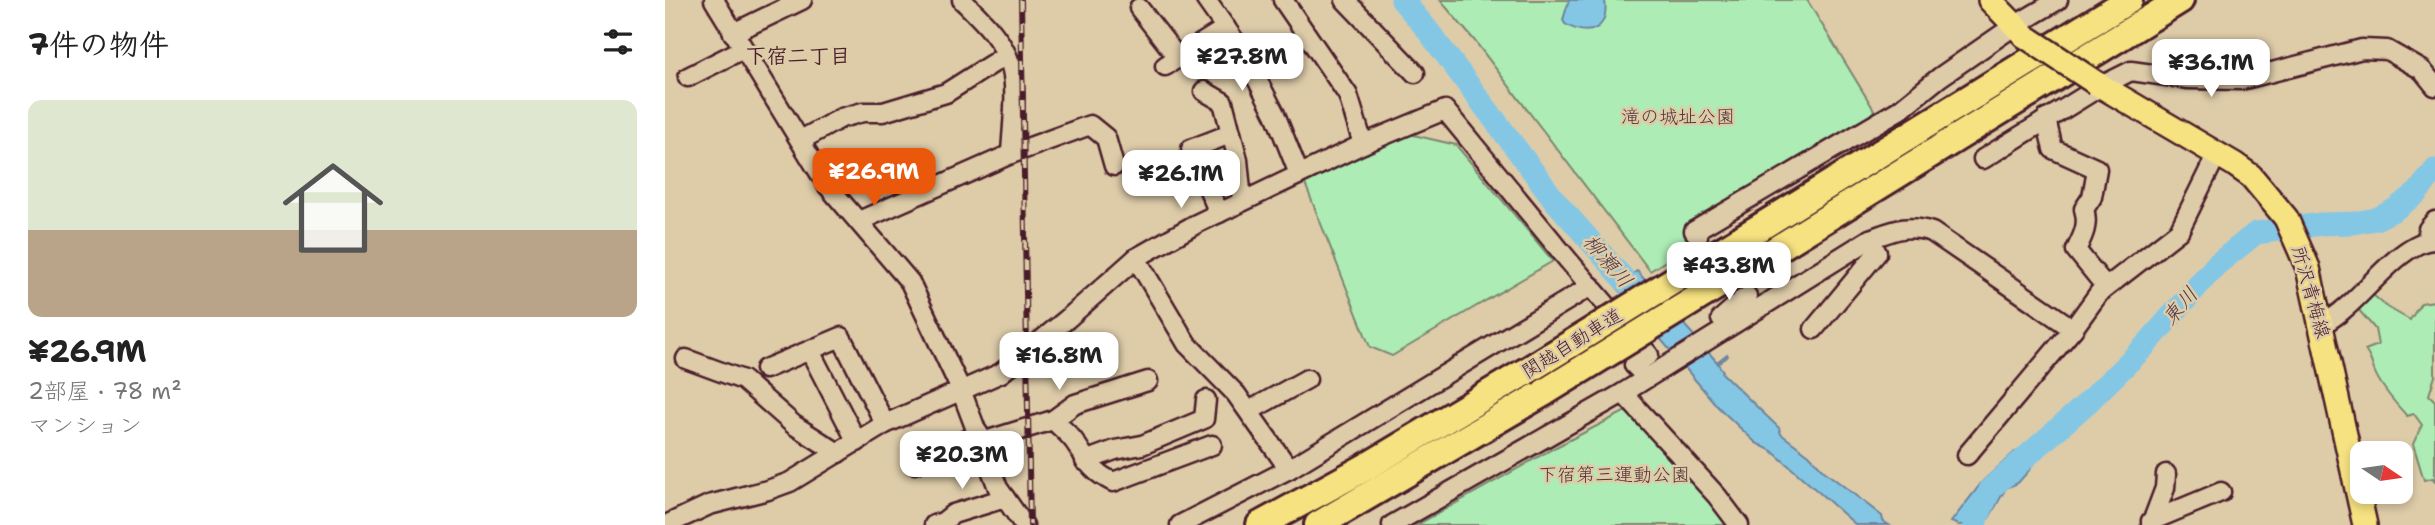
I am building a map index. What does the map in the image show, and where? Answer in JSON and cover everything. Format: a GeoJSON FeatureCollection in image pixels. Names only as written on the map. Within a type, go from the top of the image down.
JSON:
{"type":"FeatureCollection","features":[{"type":"Feature","properties":{"kind":"highway","name":"関越自動車道"},"geometry":{"type":"LineString","coordinates":[[1260,525],[1366,467],[1525,372],[1708,244],[2129,0]]}},
{"type":"Feature","properties":{"kind":"highway","name":"関越自動車道"},"geometry":{"type":"LineString","coordinates":[[1318,525],[1545,392],[1741,283],[2180,0]]}},
{"type":"Feature","properties":{"kind":"main road","name":"所沢青梅線"},"geometry":{"type":"LineString","coordinates":[[1990,0],[2020,31],[2098,85],[2251,176],[2276,204],[2290,225],[2315,290],[2365,525]]}},
{"type":"Feature","properties":{"kind":"street"},"geometry":{"type":"LineString","coordinates":[[714,0],[827,185],[910,282],[961,390],[998,488],[1024,525]]}},
{"type":"Feature","properties":{"kind":"street"},"geometry":{"type":"LineString","coordinates":[[733,33],[802,0]]}},
{"type":"Feature","properties":{"kind":"street"},"geometry":{"type":"LineString","coordinates":[[962,0],[989,27],[1011,67],[1011,154]]}},
{"type":"Feature","properties":{"kind":"street"},"geometry":{"type":"LineString","coordinates":[[1206,0],[1244,54],[1275,114],[1299,174]]}},
{"type":"Feature","properties":{"kind":"street"},"geometry":{"type":"LineString","coordinates":[[1283,0],[1348,95],[1363,144]]}},
{"type":"Feature","properties":{"kind":"street"},"geometry":{"type":"LineString","coordinates":[[1345,0],[1415,73]]}},
{"type":"Feature","properties":{"kind":"street"},"geometry":{"type":"LineString","coordinates":[[1708,244],[1694,231],[1899,110],[1940,77],[2020,31],[2058,0]]}},
{"type":"Feature","properties":{"kind":"street"},"geometry":{"type":"LineString","coordinates":[[1139,8],[1172,62],[1226,28]]}},
{"type":"Feature","properties":{"kind":"street"},"geometry":{"type":"LineString","coordinates":[[688,77],[743,49]]}},
{"type":"Feature","properties":{"kind":"street"},"geometry":{"type":"LineString","coordinates":[[1983,159],[2098,85],[2131,71],[2188,79],[2241,80],[2362,49],[2387,50],[2422,70],[2435,86]]}},
{"type":"Feature","properties":{"kind":"street"},"geometry":{"type":"LineString","coordinates":[[801,140],[841,118],[863,112],[883,112],[946,93],[1006,55]]}},
{"type":"Feature","properties":{"kind":"street"},"geometry":{"type":"LineString","coordinates":[[1203,91],[1223,102],[1238,160],[1242,201]]}},
{"type":"Feature","properties":{"kind":"street"},"geometry":{"type":"LineString","coordinates":[[666,525],[709,505],[790,482],[885,424],[1001,373],[1136,258],[1242,201],[1363,144],[1445,110],[1649,355],[1635,365],[1651,374]]}},
{"type":"Feature","properties":{"kind":"street"},"geometry":{"type":"LineString","coordinates":[[2046,119],[2053,149],[2097,169],[2092,197],[2084,209],[2088,219],[2085,231],[2076,250],[2106,287]]}},
{"type":"Feature","properties":{"kind":"street"},"geometry":{"type":"LineString","coordinates":[[859,221],[1011,154],[1090,125],[1106,138],[1114,166]]}},
{"type":"Feature","properties":{"kind":"street"},"geometry":{"type":"LineString","coordinates":[[1219,213],[1191,149],[1230,134]]}},
{"type":"Feature","properties":{"kind":"street"},"geometry":{"type":"LineString","coordinates":[[1968,455],[2106,287],[2179,231],[2217,154]]}},
{"type":"Feature","properties":{"kind":"street"},"geometry":{"type":"LineString","coordinates":[[2322,325],[2343,310],[2402,255],[2431,240],[2428,229],[2435,220]]}},
{"type":"Feature","properties":{"kind":"street"},"geometry":{"type":"LineString","coordinates":[[1392,525],[1623,393],[1722,330],[1759,311],[1870,239],[1914,226],[1932,232],[2074,329]]}},
{"type":"Feature","properties":{"kind":"street"},"geometry":{"type":"LineString","coordinates":[[1814,329],[1878,253],[1870,239]]}},
{"type":"Feature","properties":{"kind":"street"},"geometry":{"type":"LineString","coordinates":[[1136,258],[1187,344],[1249,411],[1289,469]]}},
{"type":"Feature","properties":{"kind":"street"},"geometry":{"type":"LineString","coordinates":[[1741,283],[1747,296],[1721,320],[1753,302],[1759,311]]}},
{"type":"Feature","properties":{"kind":"street"},"geometry":{"type":"LineString","coordinates":[[1180,525],[1289,469],[1591,286]]}},
{"type":"Feature","properties":{"kind":"street"},"geometry":{"type":"LineString","coordinates":[[765,369],[841,337],[885,424]]}},
{"type":"Feature","properties":{"kind":"street"},"geometry":{"type":"LineString","coordinates":[[810,351],[857,442]]}},
{"type":"Feature","properties":{"kind":"street"},"geometry":{"type":"LineString","coordinates":[[686,359],[743,380],[794,425],[838,453]]}},
{"type":"Feature","properties":{"kind":"street"},"geometry":{"type":"LineString","coordinates":[[1249,411],[1307,379]]}},
{"type":"Feature","properties":{"kind":"street"},"geometry":{"type":"LineString","coordinates":[[914,464],[981,438],[1053,420],[1075,404],[1148,382]]}},
{"type":"Feature","properties":{"kind":"street"},"geometry":{"type":"LineString","coordinates":[[1623,393],[1717,496],[1738,525]]}},
{"type":"Feature","properties":{"kind":"street"},"geometry":{"type":"LineString","coordinates":[[1085,461],[1115,450],[1142,445],[1204,419],[1206,400]]}},
{"type":"Feature","properties":{"kind":"street"},"geometry":{"type":"LineString","coordinates":[[1053,420],[1073,441],[1085,461],[1101,476],[1113,482],[1212,445]]}},
{"type":"Feature","properties":{"kind":"street"},"geometry":{"type":"LineString","coordinates":[[2151,523],[2165,488],[2167,474]]}},
{"type":"Feature","properties":{"kind":"street"},"geometry":{"type":"LineString","coordinates":[[2151,523],[2221,492]]}},
{"type":"Feature","properties":{"kind":"street"},"geometry":{"type":"LineString","coordinates":[[934,525],[953,514],[1005,498]]}},
{"type":"Feature","properties":{"kind":"green space","name":"滝の城址公園"},"geometry":{"type":"Polygon","coordinates":[[[1440,0],[1807,0],[1882,123],[1650,271],[1474,40],[1440,0]]]}},
{"type":"Feature","properties":{"kind":"green space"},"geometry":{"type":"Polygon","coordinates":[[[1405,133],[1456,145],[1553,261],[1392,356],[1370,347],[1304,181],[1405,133]]]}},
{"type":"Feature","properties":{"kind":"green space"},"geometry":{"type":"Polygon","coordinates":[[[2373,295],[2387,307],[2410,320],[2421,303],[2435,301],[2435,376],[2429,395],[2435,401],[2435,482],[2433,478],[2424,480],[2413,444],[2422,425],[2414,414],[2407,416],[2388,394],[2365,350],[2378,345],[2375,329],[2358,309],[2361,303],[2373,295]]]}},
{"type":"Feature","properties":{"kind":"green space","name":"下宿第三運動公園"},"geometry":{"type":"Polygon","coordinates":[[[1626,411],[1710,503],[1726,525],[1417,525],[1556,447],[1626,411]]]}},
{"type":"Feature","properties":{"kind":"water"},"geometry":{"type":"Polygon","coordinates":[[[1569,0],[1605,0],[1604,18],[1596,28],[1589,30],[1565,24],[1563,20],[1569,0]]]}},
{"type":"Feature","properties":{"kind":"water"},"geometry":{"type":"Polygon","coordinates":[[[1637,271],[1717,362],[1727,354],[1718,364],[1722,373],[1779,428],[1781,434],[1882,516],[1883,521],[1889,525],[1856,525],[1772,451],[1756,443],[1718,407],[1615,285],[1637,271]]]}},
{"type":"Feature","properties":{"kind":"water"},"geometry":{"type":"Polygon","coordinates":[[[2015,452],[2031,468],[2018,483],[2006,488],[1985,525],[1959,525],[1951,522],[1983,481],[2015,452]]]}},
{"type":"Feature","properties":{"kind":"waterway","name":"柳瀬川"},"geometry":{"type":"LineString","coordinates":[[1402,0],[1426,28],[1556,202],[1645,303]]}},
{"type":"Feature","properties":{"kind":"waterway","name":"東川"},"geometry":{"type":"LineString","coordinates":[[1974,525],[1991,488],[2087,403],[2145,346],[2216,265],[2256,233],[2376,219],[2417,193],[2435,170]]}},
{"type":"Feature","properties":{"kind":"railway"},"geometry":{"type":"LineString","coordinates":[[1021,0],[1030,525]]}},
{"type":"Feature","properties":{"kind":"district","name":"下宿二丁目"},"geometry":{"type":"Point","coordinates":[798,56]}}]}
